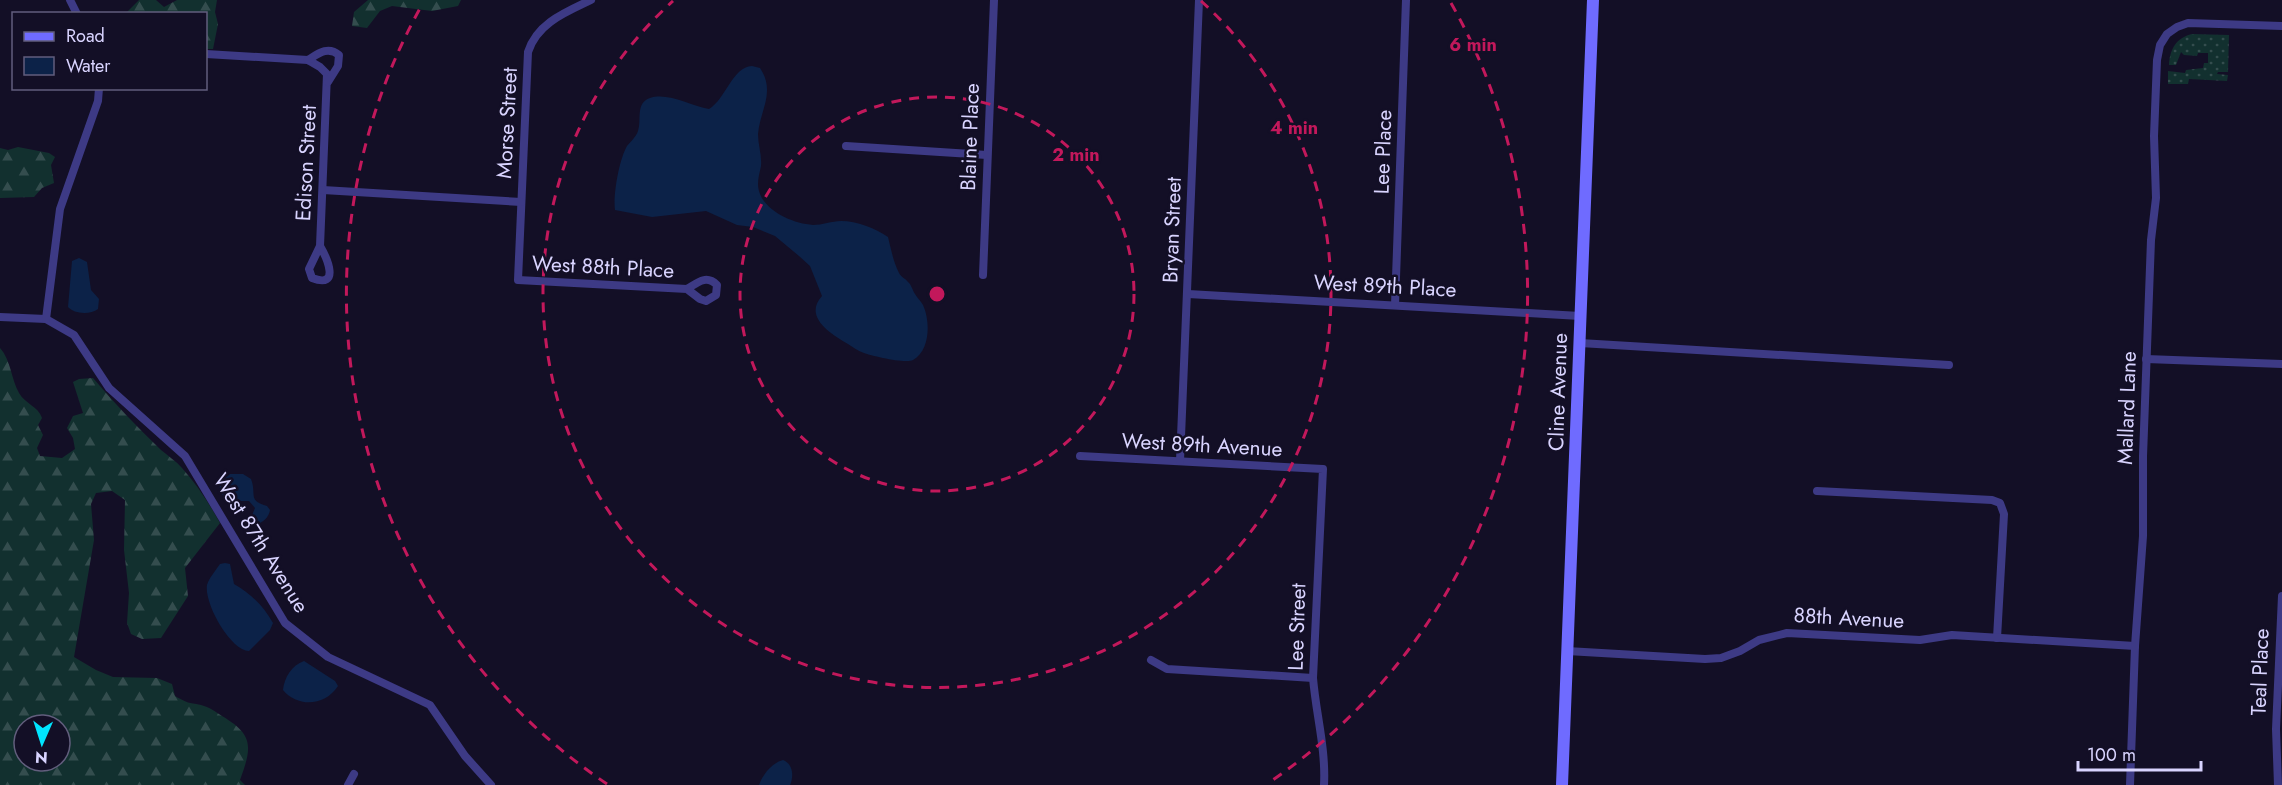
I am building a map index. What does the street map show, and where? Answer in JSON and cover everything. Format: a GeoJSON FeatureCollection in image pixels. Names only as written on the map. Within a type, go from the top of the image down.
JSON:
{"type":"FeatureCollection","features":[{"type":"Feature","properties":{"kind":"street","name":"Morse Street"},"geometry":{"type":"LineString","coordinates":[[518,280],[526,67],[530,46],[550,22],[591,0]]}},
{"type":"Feature","properties":{"kind":"street","name":"Blaine Place"},"geometry":{"type":"LineString","coordinates":[[983,275],[994,0]]}},
{"type":"Feature","properties":{"kind":"street","name":"Bryan Street"},"geometry":{"type":"LineString","coordinates":[[1180,461],[1199,0]]}},
{"type":"Feature","properties":{"kind":"street","name":"Lee Place"},"geometry":{"type":"LineString","coordinates":[[1395,305],[1406,0]]}},
{"type":"Feature","properties":{"kind":"street","name":"Cline Avenue"},"geometry":{"type":"LineString","coordinates":[[1562,785],[1593,0]]}},
{"type":"Feature","properties":{"kind":"street","name":"Mallard Lane"},"geometry":{"type":"LineString","coordinates":[[2130,785],[2135,646],[2142,562],[2146,358],[2151,238],[2156,198],[2154,136],[2157,60],[2160,45],[2167,34],[2188,23],[2282,26]]}},
{"type":"Feature","properties":{"kind":"street","name":"Edison Street"},"geometry":{"type":"LineString","coordinates":[[308,60],[326,50],[334,51],[339,55],[340,60],[328,82]]}},
{"type":"Feature","properties":{"kind":"street"},"geometry":{"type":"LineString","coordinates":[[207,54],[308,60]]}},
{"type":"Feature","properties":{"kind":"street","name":"Edison Street"},"geometry":{"type":"LineString","coordinates":[[308,60],[327,74],[328,82],[320,246]]}},
{"type":"Feature","properties":{"kind":"street"},"geometry":{"type":"LineString","coordinates":[[0,316],[46,319],[60,209],[98,101],[99,90]]}},
{"type":"Feature","properties":{"kind":"street"},"geometry":{"type":"LineString","coordinates":[[846,146],[987,155]]}},
{"type":"Feature","properties":{"kind":"street"},"geometry":{"type":"LineString","coordinates":[[323,190],[521,202]]}},
{"type":"Feature","properties":{"kind":"street","name":"West 88th Place"},"geometry":{"type":"LineString","coordinates":[[518,280],[687,289]]}},
{"type":"Feature","properties":{"kind":"street","name":"West 89th Place"},"geometry":{"type":"LineString","coordinates":[[1188,294],[1580,316]]}},
{"type":"Feature","properties":{"kind":"street","name":"West 87th Avenue"},"geometry":{"type":"LineString","coordinates":[[46,319],[74,335],[109,388],[185,456],[285,623],[328,657],[430,705],[465,756],[488,784]]}},
{"type":"Feature","properties":{"kind":"street"},"geometry":{"type":"LineString","coordinates":[[1580,343],[1949,365]]}},
{"type":"Feature","properties":{"kind":"street"},"geometry":{"type":"LineString","coordinates":[[2146,358],[2282,364]]}},
{"type":"Feature","properties":{"kind":"street","name":"West 89th Avenue"},"geometry":{"type":"LineString","coordinates":[[1080,456],[1323,469]]}},
{"type":"Feature","properties":{"kind":"street","name":"Lee Street"},"geometry":{"type":"LineString","coordinates":[[1323,469],[1313,678],[1325,759],[1324,785]]}},
{"type":"Feature","properties":{"kind":"street"},"geometry":{"type":"LineString","coordinates":[[1817,491],[1992,500],[2000,503],[2004,514],[1997,638]]}},
{"type":"Feature","properties":{"kind":"street","name":"Teal Place"},"geometry":{"type":"LineString","coordinates":[[2278,785],[2282,596]]}},
{"type":"Feature","properties":{"kind":"street","name":"88th Avenue"},"geometry":{"type":"LineString","coordinates":[[1567,651],[1721,658],[1760,640],[1787,633],[1920,640],[1953,635],[2135,646]]}},
{"type":"Feature","properties":{"kind":"street"},"geometry":{"type":"LineString","coordinates":[[1151,660],[1167,669],[1313,678]]}},
{"type":"Feature","properties":{"kind":"street"},"geometry":{"type":"LineString","coordinates":[[348,785],[354,774]]}},
{"type":"Feature","properties":{"kind":"green space"},"geometry":{"type":"Polygon","coordinates":[[[139,0],[156,0],[164,7],[177,0],[217,0],[215,12],[218,24],[213,49],[207,49],[207,12],[127,12],[139,0]]]}},
{"type":"Feature","properties":{"kind":"green space"},"geometry":{"type":"Polygon","coordinates":[[[368,0],[461,0],[458,6],[432,11],[392,6],[380,11],[367,28],[352,26],[354,12],[368,0]]]}},
{"type":"Feature","properties":{"kind":"green space"},"geometry":{"type":"Polygon","coordinates":[[[2192,34],[2229,35],[2228,72],[2217,74],[2228,75],[2227,81],[2189,79],[2188,84],[2168,84],[2168,71],[2185,73],[2186,70],[2203,68],[2204,63],[2208,63],[2208,53],[2198,53],[2197,56],[2184,55],[2181,52],[2176,65],[2169,65],[2175,45],[2182,38],[2192,34]]]}},
{"type":"Feature","properties":{"kind":"green space"},"geometry":{"type":"Polygon","coordinates":[[[18,147],[49,153],[55,157],[51,165],[54,183],[42,188],[34,197],[0,198],[0,148],[8,150],[18,147]]]}},
{"type":"Feature","properties":{"kind":"green space"},"geometry":{"type":"Polygon","coordinates":[[[0,348],[19,393],[42,418],[38,425],[43,435],[37,448],[40,456],[62,458],[75,449],[73,438],[67,428],[73,416],[83,413],[73,382],[93,378],[143,433],[182,468],[220,523],[185,568],[188,596],[161,638],[142,639],[131,634],[127,623],[129,593],[124,550],[125,500],[112,491],[96,493],[91,504],[94,540],[74,657],[113,677],[157,678],[172,684],[175,696],[186,702],[210,708],[232,723],[240,729],[248,743],[247,759],[240,780],[245,785],[0,785],[0,348]]]}},
{"type":"Feature","properties":{"kind":"water"},"geometry":{"type":"Polygon","coordinates":[[[752,66],[760,68],[767,85],[766,101],[758,134],[761,162],[758,180],[760,194],[775,211],[798,222],[813,225],[838,221],[853,222],[872,228],[888,237],[899,273],[909,283],[922,304],[927,319],[926,342],[919,355],[913,360],[881,358],[864,353],[827,330],[817,318],[817,304],[822,296],[810,266],[775,236],[753,227],[737,225],[706,211],[652,217],[615,210],[621,160],[627,146],[638,131],[641,108],[645,100],[664,97],[709,109],[739,72],[752,66]]]}},
{"type":"Feature","properties":{"kind":"water"},"geometry":{"type":"Polygon","coordinates":[[[79,258],[87,262],[91,290],[99,299],[98,309],[87,313],[68,307],[72,261],[79,258]]]}},
{"type":"Feature","properties":{"kind":"water"},"geometry":{"type":"Polygon","coordinates":[[[230,474],[243,474],[251,479],[255,499],[270,510],[262,522],[253,524],[250,520],[255,508],[249,501],[241,501],[233,506],[220,491],[220,485],[230,474]]]}},
{"type":"Feature","properties":{"kind":"water"},"geometry":{"type":"Polygon","coordinates":[[[220,564],[230,564],[234,584],[256,600],[273,623],[270,630],[249,651],[234,643],[227,634],[214,614],[207,593],[207,585],[211,577],[220,564]]]}},
{"type":"Feature","properties":{"kind":"water"},"geometry":{"type":"Polygon","coordinates":[[[304,661],[335,681],[338,686],[333,693],[319,701],[304,702],[289,696],[283,690],[289,672],[304,661]]]}},
{"type":"Feature","properties":{"kind":"water"},"geometry":{"type":"Polygon","coordinates":[[[783,760],[789,764],[792,771],[790,785],[759,785],[768,770],[783,760]]]}}]}
